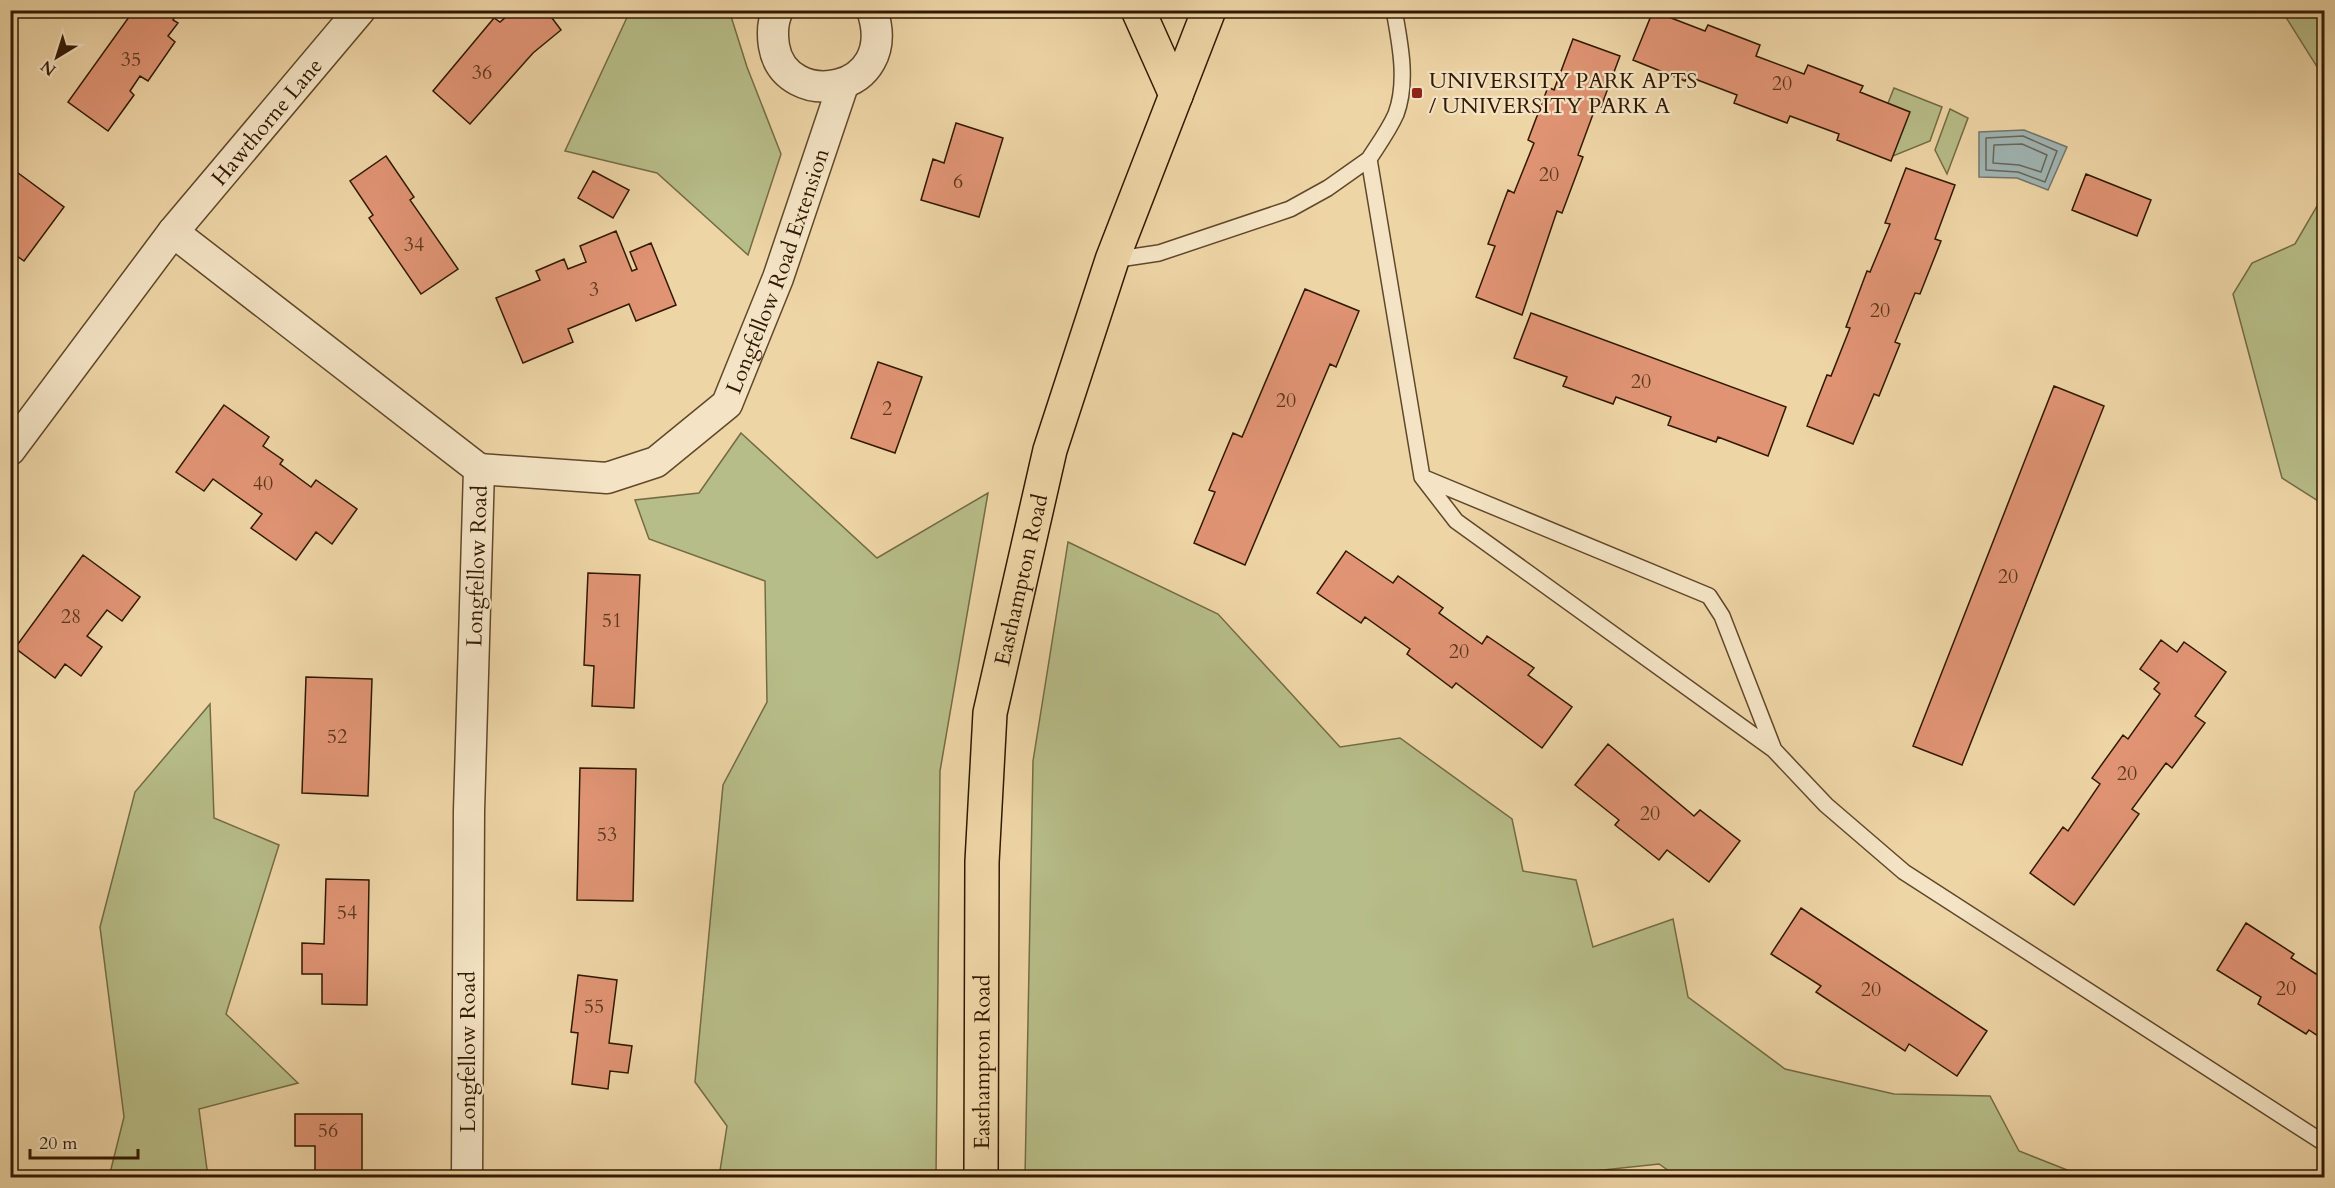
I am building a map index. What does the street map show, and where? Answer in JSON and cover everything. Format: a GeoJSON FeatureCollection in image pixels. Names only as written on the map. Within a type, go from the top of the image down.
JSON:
{"type":"FeatureCollection","features":[{"type":"Feature","properties":{"kind":"main road"},"geometry":{"type":"LineString","coordinates":[[1137,10],[1176,95]]}},
{"type":"Feature","properties":{"kind":"main road","name":"Easthampton Road"},"geometry":{"type":"LineString","coordinates":[[981,1178],[982,862],[990,713],[1050,450],[1112,260],[1209,10]]}},
{"type":"Feature","properties":{"kind":"street","name":"Hawthorne Lane"},"geometry":{"type":"LineString","coordinates":[[173,232],[360,10]]}},
{"type":"Feature","properties":{"kind":"street"},"geometry":{"type":"LineString","coordinates":[[778,10],[772,34],[775,51],[782,66],[794,78],[810,85],[826,87],[843,85],[859,76],[871,62],[878,45],[878,26],[872,10]]}},
{"type":"Feature","properties":{"kind":"street","name":"Longfellow Road Extension"},"geometry":{"type":"LineString","coordinates":[[479,469],[607,478],[656,462],[727,404],[778,278],[843,85]]}},
{"type":"Feature","properties":{"kind":"street"},"geometry":{"type":"LineString","coordinates":[[10,450],[173,232]]}},
{"type":"Feature","properties":{"kind":"street","name":"Longfellow Road"},"geometry":{"type":"LineString","coordinates":[[173,232],[479,469],[469,811],[467,1178]]}},
{"type":"Feature","properties":{"kind":"lane"},"geometry":{"type":"LineString","coordinates":[[1112,260],[1159,253],[1290,209],[1329,188],[1369,159],[1396,114],[1402,84],[1400,42],[1394,10]]}},
{"type":"Feature","properties":{"kind":"lane"},"geometry":{"type":"LineString","coordinates":[[1369,159],[1422,477],[1456,521],[1774,750],[1826,805],[1904,872],[2325,1143]]}},
{"type":"Feature","properties":{"kind":"lane"},"geometry":{"type":"LineString","coordinates":[[1422,477],[1709,596],[1722,616],[1774,750]]}},
{"type":"Feature","properties":{"kind":"green space"},"geometry":{"type":"Polygon","coordinates":[[[729,10],[747,67],[781,154],[748,255],[657,173],[565,151],[630,11],[729,10]]]}},
{"type":"Feature","properties":{"kind":"green space"},"geometry":{"type":"Polygon","coordinates":[[[2282,11],[2324,11],[2324,78],[2282,11]]]}},
{"type":"Feature","properties":{"kind":"green space"},"geometry":{"type":"Polygon","coordinates":[[[1894,88],[1942,107],[1930,141],[1893,156],[1888,103],[1894,88]]]}},
{"type":"Feature","properties":{"kind":"green space"},"geometry":{"type":"Polygon","coordinates":[[[1950,109],[1968,118],[1947,174],[1935,150],[1950,109]]]}},
{"type":"Feature","properties":{"kind":"green space"},"geometry":{"type":"Polygon","coordinates":[[[2324,194],[2324,498],[2318,501],[2282,478],[2233,294],[2252,263],[2295,244],[2324,194]]]}},
{"type":"Feature","properties":{"kind":"green space"},"geometry":{"type":"Polygon","coordinates":[[[741,433],[877,558],[988,493],[940,771],[936,1177],[719,1177],[727,1126],[695,1082],[723,785],[767,702],[765,581],[649,539],[635,500],[699,493],[741,433]]]}},
{"type":"Feature","properties":{"kind":"green space"},"geometry":{"type":"Polygon","coordinates":[[[1068,542],[1218,614],[1340,747],[1400,738],[1512,819],[1523,871],[1576,880],[1593,947],[1673,919],[1688,997],[1785,1069],[1894,1094],[1990,1096],[2019,1151],[2085,1177],[1679,1178],[1659,1164],[1528,1178],[1025,1177],[1033,761],[1068,542]]]}},
{"type":"Feature","properties":{"kind":"green space"},"geometry":{"type":"Polygon","coordinates":[[[210,704],[214,818],[279,845],[226,1014],[298,1083],[199,1109],[208,1177],[109,1177],[124,1117],[100,927],[135,792],[210,704]]]}},
{"type":"Feature","properties":{"kind":"water"},"geometry":{"type":"Polygon","coordinates":[[[2024,130],[2067,147],[2048,190],[2017,178],[1979,177],[1979,132],[2024,130]]]}},
{"type":"Feature","properties":{"kind":"building"},"geometry":{"type":"Polygon","coordinates":[[[134,10],[179,10],[173,20],[178,23],[168,36],[175,42],[148,81],[140,76],[130,91],[134,95],[108,131],[68,102],[134,10]]]}},
{"type":"Feature","properties":{"kind":"building"},"geometry":{"type":"Polygon","coordinates":[[[514,10],[546,10],[561,30],[533,53],[470,124],[433,91],[494,18],[500,22],[514,10]]]}},
{"type":"Feature","properties":{"kind":"building"},"geometry":{"type":"Polygon","coordinates":[[[1653,11],[1705,31],[1708,25],[1760,45],[1756,56],[1804,74],[1808,65],[1863,86],[1860,92],[1910,112],[1891,161],[1837,140],[1839,134],[1790,116],[1787,123],[1734,103],[1737,95],[1687,76],[1685,81],[1633,60],[1653,11]]]}},
{"type":"Feature","properties":{"kind":"building"},"geometry":{"type":"Polygon","coordinates":[[[1573,39],[1620,56],[1601,107],[1596,106],[1578,155],[1583,157],[1562,213],[1557,211],[1522,315],[1476,297],[1495,246],[1488,244],[1508,190],[1514,193],[1534,143],[1528,140],[1548,87],[1554,90],[1573,39]]]}},
{"type":"Feature","properties":{"kind":"building"},"geometry":{"type":"Polygon","coordinates":[[[956,123],[1003,138],[979,217],[921,200],[933,159],[944,163],[956,123]]]}},
{"type":"Feature","properties":{"kind":"building"},"geometry":{"type":"Polygon","coordinates":[[[386,156],[414,197],[410,200],[458,269],[421,294],[369,218],[373,215],[350,181],[386,156]]]}},
{"type":"Feature","properties":{"kind":"building"},"geometry":{"type":"Polygon","coordinates":[[[10,167],[64,207],[24,261],[10,251],[10,167]]]}},
{"type":"Feature","properties":{"kind":"building"},"geometry":{"type":"Polygon","coordinates":[[[1906,168],[1955,185],[1935,239],[1941,241],[1920,294],[1915,293],[1895,342],[1900,344],[1879,396],[1874,394],[1853,444],[1807,426],[1827,375],[1831,376],[1850,328],[1846,327],[1867,271],[1870,272],[1890,224],[1885,223],[1906,168]]]}},
{"type":"Feature","properties":{"kind":"building"},"geometry":{"type":"Polygon","coordinates":[[[593,171],[629,190],[613,218],[578,198],[593,171]]]}},
{"type":"Feature","properties":{"kind":"building"},"geometry":{"type":"Polygon","coordinates":[[[2086,174],[2151,200],[2137,236],[2072,210],[2086,174]]]}},
{"type":"Feature","properties":{"kind":"building"},"geometry":{"type":"Polygon","coordinates":[[[616,231],[632,271],[637,269],[630,252],[651,243],[676,305],[636,321],[629,304],[568,329],[573,342],[523,363],[496,298],[540,280],[536,271],[564,259],[568,269],[586,262],[580,246],[616,231]]]}},
{"type":"Feature","properties":{"kind":"building"},"geometry":{"type":"Polygon","coordinates":[[[1305,289],[1359,311],[1336,367],[1330,364],[1245,565],[1194,543],[1215,492],[1209,490],[1233,433],[1242,437],[1305,289]]]}},
{"type":"Feature","properties":{"kind":"building"},"geometry":{"type":"Polygon","coordinates":[[[1531,313],[1786,407],[1768,456],[1718,437],[1716,442],[1668,425],[1671,417],[1616,397],[1613,404],[1563,386],[1567,377],[1514,358],[1531,313]]]}},
{"type":"Feature","properties":{"kind":"building"},"geometry":{"type":"Polygon","coordinates":[[[878,362],[922,377],[895,453],[851,438],[878,362]]]}},
{"type":"Feature","properties":{"kind":"building"},"geometry":{"type":"Polygon","coordinates":[[[2054,386],[2104,406],[1962,765],[1913,746],[2054,386]]]}},
{"type":"Feature","properties":{"kind":"building"},"geometry":{"type":"Polygon","coordinates":[[[224,405],[269,437],[263,446],[283,460],[280,464],[311,487],[316,480],[357,509],[332,544],[316,532],[296,560],[251,528],[262,514],[213,479],[204,491],[176,472],[224,405]]]}},
{"type":"Feature","properties":{"kind":"building"},"geometry":{"type":"Polygon","coordinates":[[[1346,551],[1393,583],[1398,576],[1443,608],[1439,613],[1482,644],[1487,636],[1534,668],[1528,675],[1572,707],[1542,748],[1456,683],[1452,688],[1407,654],[1410,649],[1365,617],[1361,623],[1317,593],[1346,551]]]}},
{"type":"Feature","properties":{"kind":"building"},"geometry":{"type":"Polygon","coordinates":[[[83,555],[140,597],[122,621],[107,610],[87,636],[102,647],[81,676],[65,664],[55,678],[15,648],[83,555]]]}},
{"type":"Feature","properties":{"kind":"building"},"geometry":{"type":"Polygon","coordinates":[[[588,573],[640,575],[634,708],[592,706],[594,666],[584,665],[588,573]]]}},
{"type":"Feature","properties":{"kind":"building"},"geometry":{"type":"Polygon","coordinates":[[[2161,640],[2177,652],[2184,642],[2226,672],[2195,716],[2205,723],[2172,768],[2166,763],[2132,809],[2139,814],[2074,905],[2030,873],[2063,827],[2068,831],[2100,784],[2092,778],[2123,735],[2128,739],[2160,694],[2154,689],[2159,683],[2140,669],[2161,640]]]}},
{"type":"Feature","properties":{"kind":"building"},"geometry":{"type":"Polygon","coordinates":[[[306,677],[372,679],[368,796],[302,793],[306,677]]]}},
{"type":"Feature","properties":{"kind":"building"},"geometry":{"type":"Polygon","coordinates":[[[1608,744],[1694,816],[1700,810],[1740,841],[1709,882],[1667,850],[1659,860],[1615,825],[1619,820],[1575,785],[1608,744]]]}},
{"type":"Feature","properties":{"kind":"building"},"geometry":{"type":"Polygon","coordinates":[[[580,768],[636,769],[633,901],[577,900],[580,768]]]}},
{"type":"Feature","properties":{"kind":"building"},"geometry":{"type":"Polygon","coordinates":[[[326,879],[369,880],[367,1005],[322,1004],[322,974],[302,974],[302,943],[324,944],[326,879]]]}},
{"type":"Feature","properties":{"kind":"building"},"geometry":{"type":"Polygon","coordinates":[[[1801,908],[1987,1031],[1957,1076],[1909,1044],[1905,1051],[1816,992],[1821,986],[1771,954],[1801,908]]]}},
{"type":"Feature","properties":{"kind":"building"},"geometry":{"type":"Polygon","coordinates":[[[2246,923],[2294,954],[2291,958],[2324,979],[2324,1040],[2309,1030],[2306,1034],[2258,1004],[2261,997],[2217,970],[2246,923]]]}},
{"type":"Feature","properties":{"kind":"building"},"geometry":{"type":"Polygon","coordinates":[[[578,975],[617,980],[609,1043],[632,1046],[628,1073],[610,1071],[608,1089],[572,1084],[578,1033],[571,1032],[578,975]]]}},
{"type":"Feature","properties":{"kind":"building"},"geometry":{"type":"Polygon","coordinates":[[[295,1114],[362,1114],[362,1178],[315,1178],[315,1146],[295,1146],[295,1114]]]}},
{"type":"Feature","properties":{"kind":"place","name":"UNIVERSITY PARK APTS / UNIVERSITY PARK A"},"geometry":{"type":"Point","coordinates":[1417,93]}}]}
